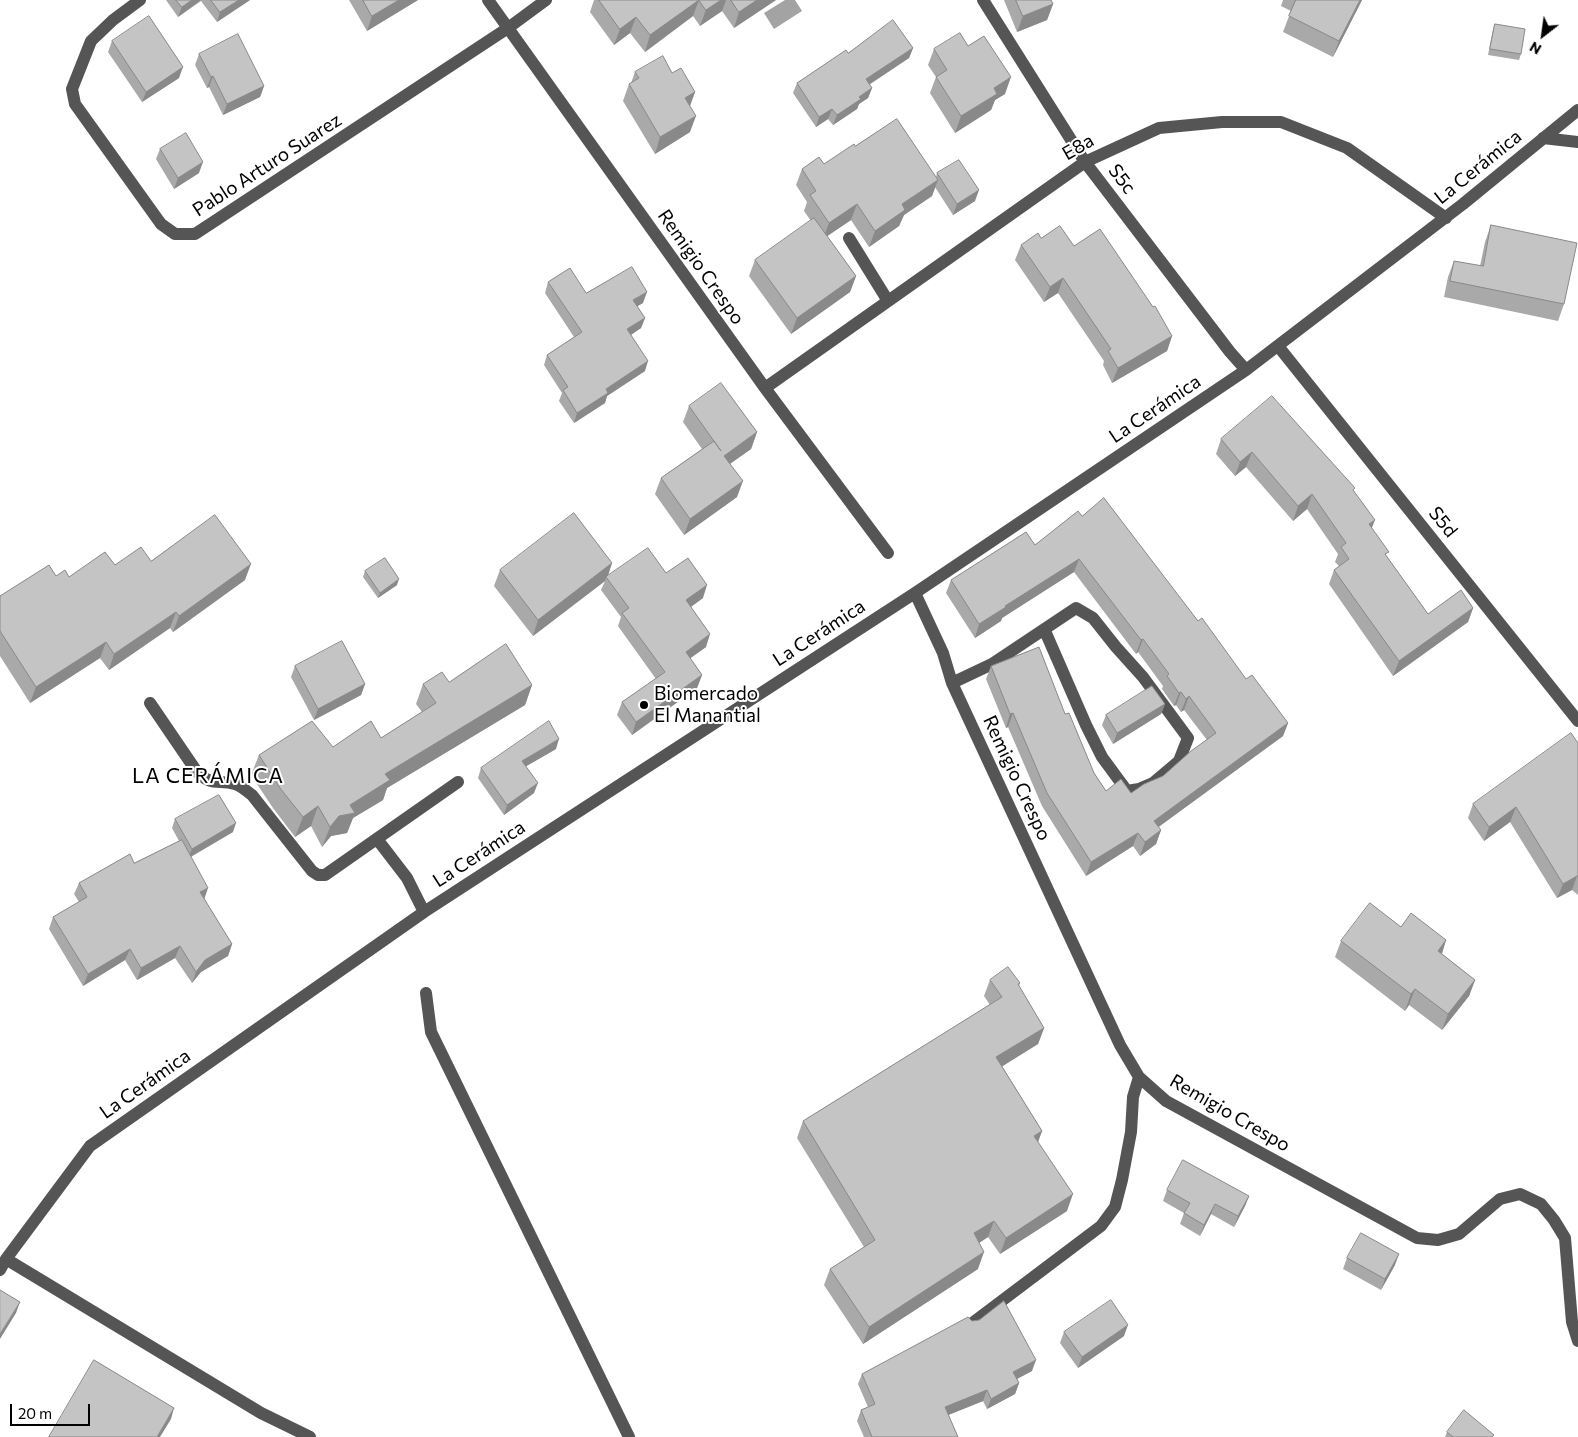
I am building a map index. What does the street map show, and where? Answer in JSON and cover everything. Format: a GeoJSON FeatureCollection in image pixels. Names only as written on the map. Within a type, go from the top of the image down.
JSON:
{"type":"FeatureCollection","features":[{"type":"Feature","properties":{"kind":"street","name":"Pablo Arturo Suarez"},"geometry":{"type":"LineString","coordinates":[[140,0],[113,20],[91,41],[72,89],[75,104],[161,224],[175,234],[195,234],[508,28],[546,0]]}},
{"type":"Feature","properties":{"kind":"street","name":"Remigio Crespo"},"geometry":{"type":"LineString","coordinates":[[488,0],[764,388],[888,553]]}},
{"type":"Feature","properties":{"kind":"street","name":"S5c"},"geometry":{"type":"LineString","coordinates":[[983,0],[1085,162],[1230,352],[1246,370]]}},
{"type":"Feature","properties":{"kind":"street","name":"La Cerámica"},"geometry":{"type":"LineString","coordinates":[[3,1265],[90,1146],[424,912],[915,593],[1246,370],[1446,218],[1578,110]]}},
{"type":"Feature","properties":{"kind":"street","name":"E8a"},"geometry":{"type":"LineString","coordinates":[[764,388],[1085,162],[1159,128],[1222,122],[1281,122],[1347,148],[1446,218]]}},
{"type":"Feature","properties":{"kind":"street"},"geometry":{"type":"LineString","coordinates":[[1544,138],[1578,142]]}},
{"type":"Feature","properties":{"kind":"street"},"geometry":{"type":"LineString","coordinates":[[849,238],[888,301]]}},
{"type":"Feature","properties":{"kind":"street","name":"S5d"},"geometry":{"type":"LineString","coordinates":[[1278,346],[1578,721]]}},
{"type":"Feature","properties":{"kind":"street","name":"Remigio Crespo"},"geometry":{"type":"LineString","coordinates":[[915,593],[943,653],[952,683],[1120,1045],[1138,1077],[1166,1101],[1417,1238],[1438,1240],[1459,1234],[1500,1199],[1520,1194],[1540,1204],[1554,1220],[1565,1238],[1572,1322],[1578,1341]]}},
{"type":"Feature","properties":{"kind":"street"},"geometry":{"type":"LineString","coordinates":[[952,683],[992,664],[1045,631],[1076,608],[1093,618],[1148,683],[1188,738],[1179,761],[1153,783],[1139,789],[1127,791],[1102,757],[1045,631]]}},
{"type":"Feature","properties":{"kind":"street"},"geometry":{"type":"LineString","coordinates":[[150,702],[198,772],[211,782],[233,784],[243,788],[252,795],[312,871],[318,875],[324,875],[458,782]]}},
{"type":"Feature","properties":{"kind":"street"},"geometry":{"type":"LineString","coordinates":[[377,839],[407,878],[424,912]]}},
{"type":"Feature","properties":{"kind":"street"},"geometry":{"type":"LineString","coordinates":[[426,993],[432,1032],[628,1437]]}},
{"type":"Feature","properties":{"kind":"street"},"geometry":{"type":"LineString","coordinates":[[971,1324],[1101,1226],[1115,1207],[1126,1161],[1131,1132],[1133,1097],[1138,1077]]}},
{"type":"Feature","properties":{"kind":"street"},"geometry":{"type":"LineString","coordinates":[[3,1265],[261,1413],[310,1437]]}},
{"type":"Feature","properties":{"kind":"shaded area"},"geometry":{"type":"Polygon","coordinates":[[[785,0],[795,0],[802,11],[774,29],[764,13],[785,0]]]}},
{"type":"Feature","properties":{"kind":"building"},"geometry":{"type":"Polygon","coordinates":[[[176,0],[192,0],[182,7],[176,0]]]}},
{"type":"Feature","properties":{"kind":"building"},"geometry":{"type":"Polygon","coordinates":[[[211,0],[239,0],[220,12],[211,0]]]}},
{"type":"Feature","properties":{"kind":"building"},"geometry":{"type":"Polygon","coordinates":[[[363,0],[399,0],[372,16],[363,0]]]}},
{"type":"Feature","properties":{"kind":"building"},"geometry":{"type":"Polygon","coordinates":[[[599,0],[699,0],[650,35],[636,17],[620,29],[599,0]]]}},
{"type":"Feature","properties":{"kind":"building"},"geometry":{"type":"Polygon","coordinates":[[[699,0],[721,0],[706,10],[699,0]]]}},
{"type":"Feature","properties":{"kind":"building"},"geometry":{"type":"Polygon","coordinates":[[[731,0],[757,0],[739,12],[731,0]]]}},
{"type":"Feature","properties":{"kind":"building"},"geometry":{"type":"Polygon","coordinates":[[[1016,0],[1051,0],[1053,4],[1023,16],[1016,0]]]}},
{"type":"Feature","properties":{"kind":"building"},"geometry":{"type":"Polygon","coordinates":[[[1296,0],[1360,0],[1339,41],[1289,16],[1296,0]]]}},
{"type":"Feature","properties":{"kind":"building"},"geometry":{"type":"Polygon","coordinates":[[[149,16],[183,67],[146,92],[112,41],[149,16]]]}},
{"type":"Feature","properties":{"kind":"building"},"geometry":{"type":"Polygon","coordinates":[[[893,20],[913,48],[866,79],[872,88],[859,97],[861,99],[837,115],[832,109],[819,117],[797,83],[846,50],[848,53],[893,20]]]}},
{"type":"Feature","properties":{"kind":"building"},"geometry":{"type":"Polygon","coordinates":[[[1495,24],[1525,29],[1521,54],[1490,49],[1495,24]]]}},
{"type":"Feature","properties":{"kind":"building"},"geometry":{"type":"Polygon","coordinates":[[[960,33],[968,46],[984,36],[1011,77],[994,88],[997,94],[961,116],[936,77],[947,70],[934,49],[960,33]]]}},
{"type":"Feature","properties":{"kind":"building"},"geometry":{"type":"Polygon","coordinates":[[[238,34],[264,86],[227,104],[199,54],[238,34]]]}},
{"type":"Feature","properties":{"kind":"building"},"geometry":{"type":"Polygon","coordinates":[[[663,56],[672,73],[681,68],[695,92],[685,98],[696,116],[660,137],[629,84],[639,78],[635,72],[663,56]]]}},
{"type":"Feature","properties":{"kind":"building"},"geometry":{"type":"Polygon","coordinates":[[[897,119],[938,180],[902,204],[905,210],[875,231],[857,204],[829,223],[810,195],[816,191],[802,169],[819,157],[824,164],[897,119]]]}},
{"type":"Feature","properties":{"kind":"building"},"geometry":{"type":"Polygon","coordinates":[[[186,133],[203,162],[178,178],[160,149],[186,133]]]}},
{"type":"Feature","properties":{"kind":"building"},"geometry":{"type":"Polygon","coordinates":[[[959,160],[979,190],[957,204],[937,173],[959,160]]]}},
{"type":"Feature","properties":{"kind":"building"},"geometry":{"type":"Polygon","coordinates":[[[814,218],[856,276],[797,318],[755,260],[814,218]]]}},
{"type":"Feature","properties":{"kind":"building"},"geometry":{"type":"Polygon","coordinates":[[[1491,225],[1577,243],[1564,304],[1450,281],[1454,261],[1483,266],[1491,225]]]}},
{"type":"Feature","properties":{"kind":"building"},"geometry":{"type":"Polygon","coordinates":[[[1060,226],[1074,246],[1100,229],[1153,307],[1155,306],[1172,336],[1118,368],[1108,351],[1111,349],[1063,278],[1050,287],[1021,245],[1038,233],[1041,238],[1060,226]]]}},
{"type":"Feature","properties":{"kind":"building"},"geometry":{"type":"Polygon","coordinates":[[[632,267],[647,292],[633,300],[645,318],[627,329],[648,361],[606,389],[608,393],[577,413],[563,390],[568,387],[547,355],[582,332],[548,282],[570,268],[586,293],[632,267]]]}},
{"type":"Feature","properties":{"kind":"building"},"geometry":{"type":"Polygon","coordinates":[[[721,383],[757,432],[724,456],[743,481],[690,519],[661,478],[714,441],[689,406],[721,383]]]}},
{"type":"Feature","properties":{"kind":"building"},"geometry":{"type":"Polygon","coordinates":[[[1272,396],[1355,488],[1353,490],[1375,520],[1369,524],[1389,552],[1385,554],[1428,614],[1461,590],[1473,608],[1399,661],[1334,570],[1349,559],[1341,547],[1346,543],[1312,494],[1298,506],[1252,452],[1240,462],[1221,439],[1272,396]]]}},
{"type":"Feature","properties":{"kind":"building"},"geometry":{"type":"Polygon","coordinates":[[[1104,498],[1198,621],[1202,618],[1246,679],[1252,675],[1288,723],[1154,821],[1161,830],[1145,842],[1138,833],[1091,862],[1047,793],[1013,713],[1010,714],[991,666],[1039,647],[1065,714],[1069,713],[1094,773],[1106,791],[1121,779],[1131,793],[1144,784],[1163,776],[1191,751],[1216,733],[1189,696],[1186,699],[1181,692],[1179,693],[1167,676],[1169,674],[1143,639],[1141,640],[1079,559],[979,624],[951,580],[1026,532],[1035,545],[1078,511],[1082,516],[1104,498]]]}},
{"type":"Feature","properties":{"kind":"building"},"geometry":{"type":"Polygon","coordinates":[[[574,513],[612,563],[538,620],[500,570],[574,513]]]}},
{"type":"Feature","properties":{"kind":"building"},"geometry":{"type":"Polygon","coordinates":[[[215,515],[251,564],[179,616],[176,612],[114,654],[106,642],[36,687],[0,631],[0,596],[49,565],[56,576],[65,570],[69,577],[105,552],[115,565],[141,547],[151,561],[215,515]]]}},
{"type":"Feature","properties":{"kind":"building"},"geometry":{"type":"Polygon","coordinates":[[[648,548],[666,573],[688,558],[707,585],[686,600],[710,634],[686,652],[702,675],[636,722],[622,702],[665,672],[622,613],[629,608],[606,577],[648,548]]]}},
{"type":"Feature","properties":{"kind":"building"},"geometry":{"type":"Polygon","coordinates":[[[385,558],[399,579],[380,593],[365,571],[385,558]]]}},
{"type":"Feature","properties":{"kind":"building"},"geometry":{"type":"Polygon","coordinates":[[[342,641],[365,684],[318,709],[295,666],[342,641]]]}},
{"type":"Feature","properties":{"kind":"building"},"geometry":{"type":"Polygon","coordinates":[[[506,644],[532,685],[385,774],[390,780],[350,805],[355,813],[339,816],[330,827],[318,806],[303,817],[280,788],[259,755],[312,721],[333,747],[371,721],[381,738],[436,703],[423,684],[442,672],[449,682],[506,644]]]}},
{"type":"Feature","properties":{"kind":"building"},"geometry":{"type":"Polygon","coordinates":[[[1152,686],[1165,704],[1117,733],[1106,715],[1152,686]]]}},
{"type":"Feature","properties":{"kind":"building"},"geometry":{"type":"Polygon","coordinates":[[[549,721],[559,739],[522,761],[538,783],[507,805],[481,768],[549,721]]]}},
{"type":"Feature","properties":{"kind":"building"},"geometry":{"type":"Polygon","coordinates":[[[1571,733],[1578,743],[1578,876],[1563,884],[1516,807],[1489,827],[1473,804],[1571,733]]]}},
{"type":"Feature","properties":{"kind":"building"},"geometry":{"type":"Polygon","coordinates":[[[219,795],[236,823],[192,849],[175,819],[219,795]]]}},
{"type":"Feature","properties":{"kind":"building"},"geometry":{"type":"Polygon","coordinates":[[[182,840],[208,888],[200,892],[232,944],[205,960],[196,972],[180,946],[141,968],[130,949],[88,974],[53,917],[87,897],[79,883],[130,854],[134,863],[182,840]]]}},
{"type":"Feature","properties":{"kind":"building"},"geometry":{"type":"Polygon","coordinates":[[[1370,903],[1401,927],[1411,913],[1446,940],[1438,951],[1475,980],[1448,1014],[1415,989],[1411,994],[1341,941],[1370,903]]]}},
{"type":"Feature","properties":{"kind":"building"},"geometry":{"type":"Polygon","coordinates":[[[1008,967],[1020,983],[1018,984],[1044,1028],[996,1057],[1042,1131],[1034,1136],[1073,1194],[1006,1238],[994,1221],[974,1233],[984,1252],[869,1327],[830,1269],[875,1240],[803,1121],[1002,997],[990,980],[1008,967]]]}},
{"type":"Feature","properties":{"kind":"building"},"geometry":{"type":"Polygon","coordinates":[[[1183,1160],[1249,1196],[1238,1216],[1215,1204],[1204,1225],[1184,1213],[1190,1203],[1167,1190],[1183,1160]]]}},
{"type":"Feature","properties":{"kind":"building"},"geometry":{"type":"Polygon","coordinates":[[[1361,1233],[1399,1254],[1385,1279],[1347,1258],[1361,1233]]]}},
{"type":"Feature","properties":{"kind":"building"},"geometry":{"type":"Polygon","coordinates":[[[0,1290],[20,1302],[0,1334],[0,1290]]]}},
{"type":"Feature","properties":{"kind":"building"},"geometry":{"type":"Polygon","coordinates":[[[1111,1300],[1128,1325],[1082,1357],[1064,1332],[1111,1300]]]}},
{"type":"Feature","properties":{"kind":"building"},"geometry":{"type":"Polygon","coordinates":[[[1004,1301],[1036,1360],[1013,1372],[1019,1383],[991,1399],[987,1390],[945,1407],[958,1437],[872,1437],[861,1410],[875,1404],[862,1374],[968,1317],[972,1321],[979,1320],[1004,1301]]]}},
{"type":"Feature","properties":{"kind":"building"},"geometry":{"type":"Polygon","coordinates":[[[94,1360],[174,1408],[157,1437],[49,1437],[94,1360]]]}},
{"type":"Feature","properties":{"kind":"building"},"geometry":{"type":"Polygon","coordinates":[[[1464,1410],[1494,1435],[1492,1437],[1453,1437],[1447,1432],[1464,1410]]]}},
{"type":"Feature","properties":{"kind":"place","name":"Biomercado El Manantial"},"geometry":{"type":"Point","coordinates":[644,705]}},
{"type":"Feature","properties":{"kind":"district","name":"LA CERÁMICA"},"geometry":{"type":"Point","coordinates":[208,776]}}]}
